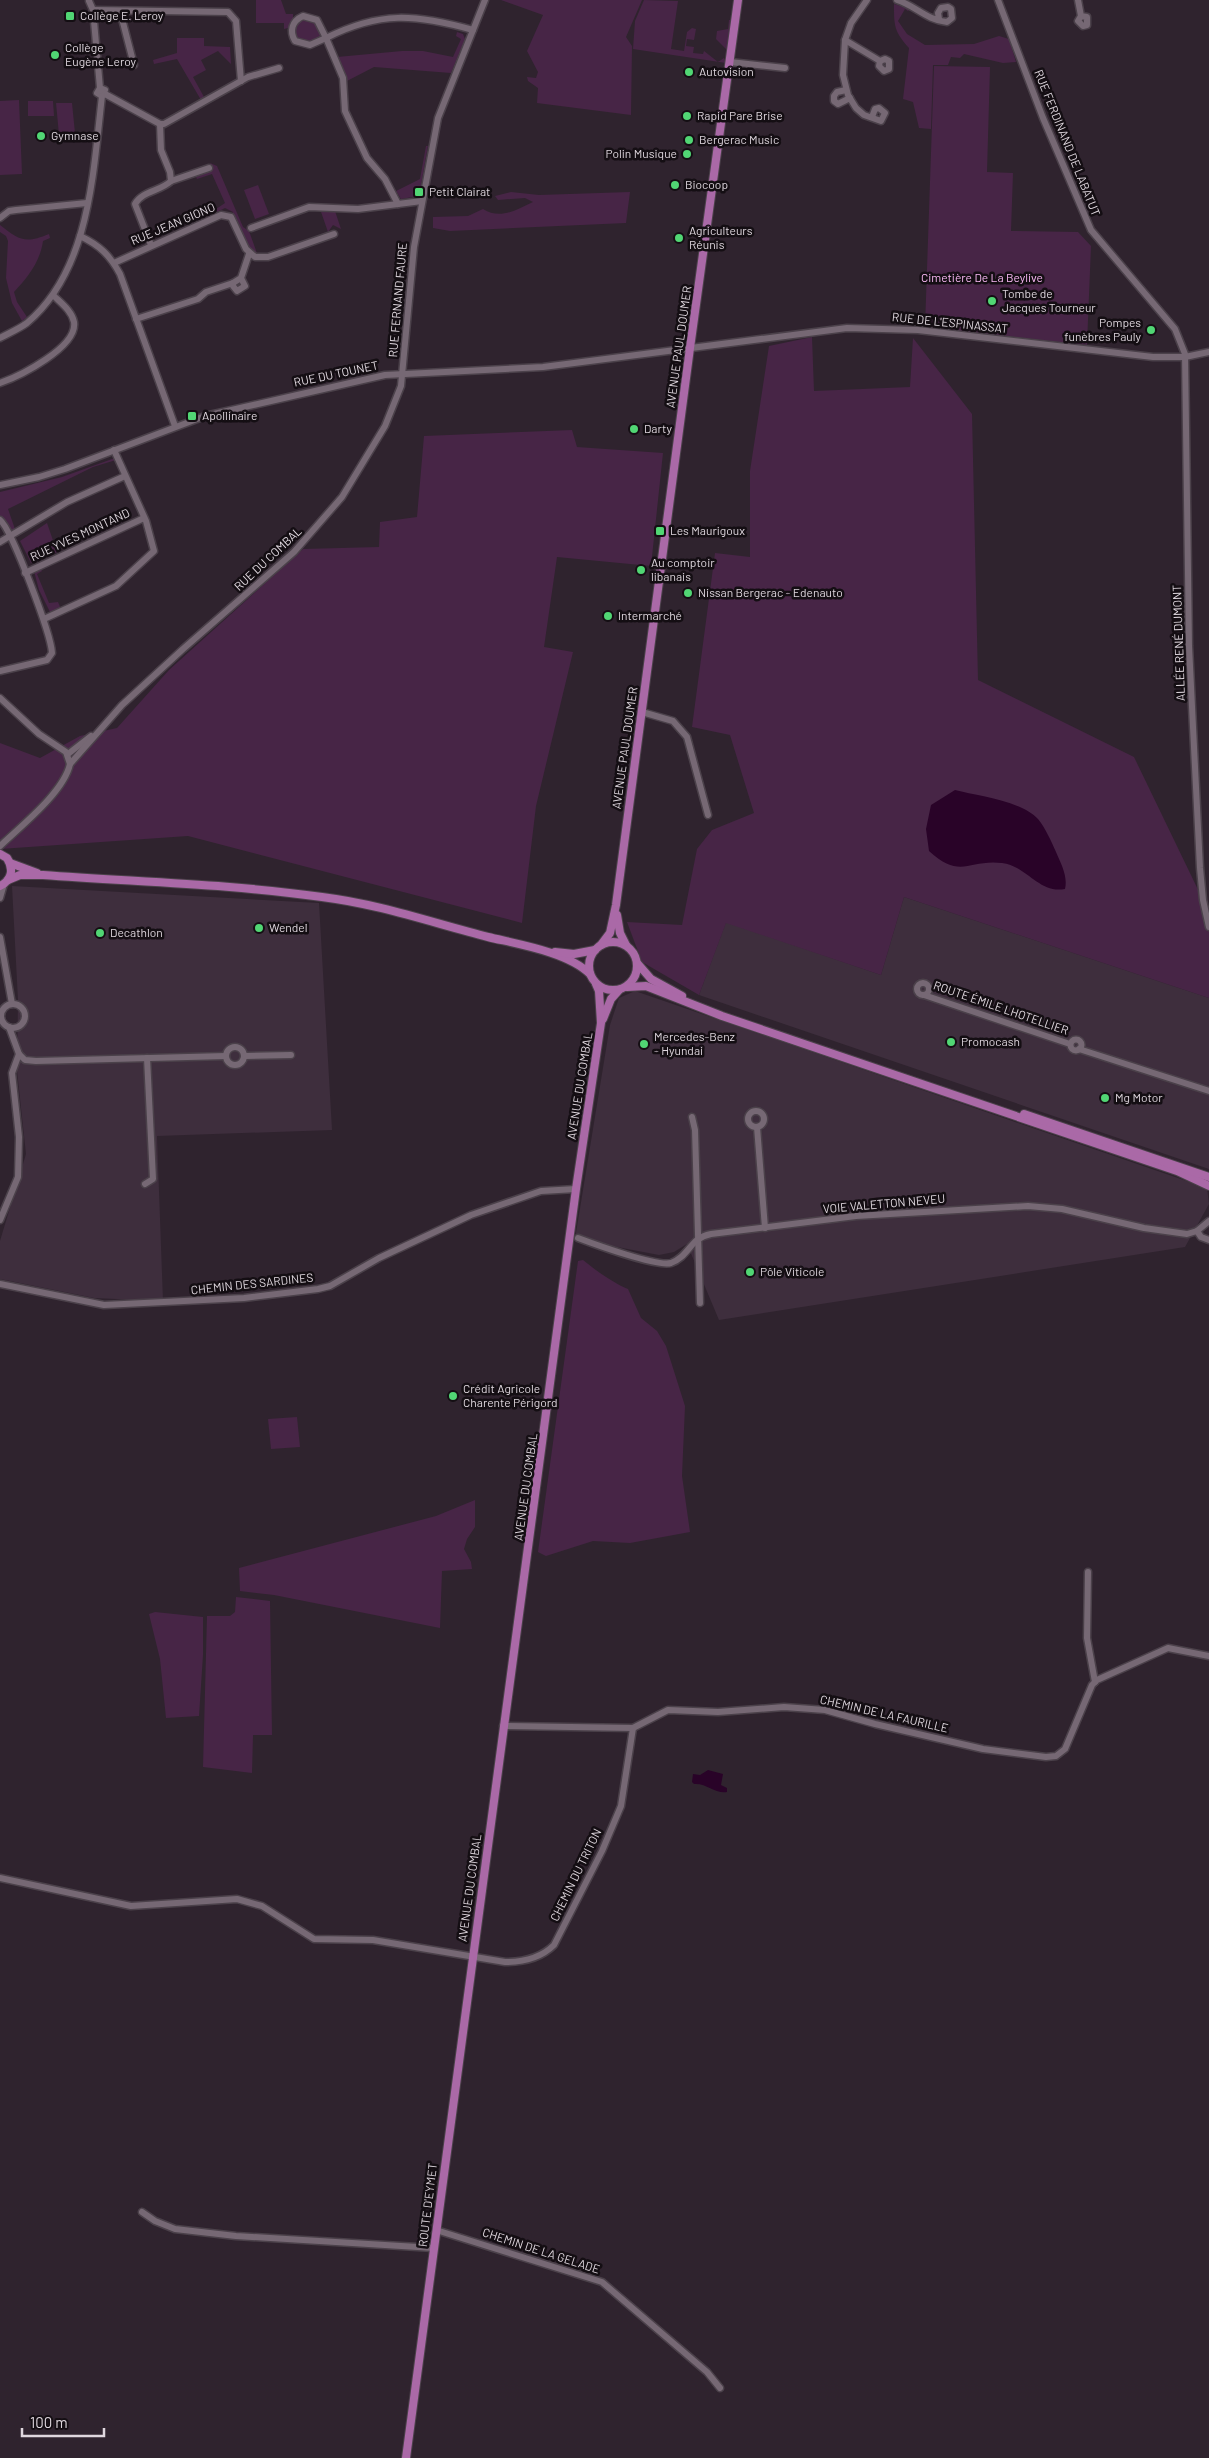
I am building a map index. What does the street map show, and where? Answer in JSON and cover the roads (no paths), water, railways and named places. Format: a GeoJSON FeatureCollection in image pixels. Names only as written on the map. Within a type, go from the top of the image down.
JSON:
{"type":"FeatureCollection","features":[{"type":"Feature","properties":{"kind":"main road","name":"AVENUE PAUL DOUMER"},"geometry":{"type":"LineString","coordinates":[[616,905],[738,0]]}},
{"type":"Feature","properties":{"kind":"main road"},"geometry":{"type":"LineString","coordinates":[[0,854],[9,861],[44,875]]}},
{"type":"Feature","properties":{"kind":"main road"},"geometry":{"type":"LineString","coordinates":[[4,883],[12,872],[9,861]]}},
{"type":"Feature","properties":{"kind":"main road"},"geometry":{"type":"LineString","coordinates":[[4,883],[20,875],[44,875],[234,888],[323,897],[379,908],[541,950],[572,961],[590,974],[596,984],[599,991],[601,1023]]}},
{"type":"Feature","properties":{"kind":"main road"},"geometry":{"type":"LineString","coordinates":[[616,905],[620,933],[626,945]]}},
{"type":"Feature","properties":{"kind":"main road"},"geometry":{"type":"LineString","coordinates":[[590,974],[590,957],[610,933],[616,905]]}},
{"type":"Feature","properties":{"kind":"main road"},"geometry":{"type":"LineString","coordinates":[[541,950],[574,954],[613,941],[626,945],[632,950],[638,964],[651,980],[700,1003],[1209,1177]]}},
{"type":"Feature","properties":{"kind":"main road"},"geometry":{"type":"LineString","coordinates":[[601,1023],[611,999],[635,977],[638,964]]}},
{"type":"Feature","properties":{"kind":"main road"},"geometry":{"type":"LineString","coordinates":[[596,984],[608,990],[646,986],[722,1016],[1177,1171],[1209,1186]]}},
{"type":"Feature","properties":{"kind":"main road","name":"AVENUE DU COMBAL"},"geometry":{"type":"LineString","coordinates":[[472,1955],[545,1429],[576,1189],[601,1023]]}},
{"type":"Feature","properties":{"kind":"main road","name":"ROUTE D'EYMET"},"geometry":{"type":"LineString","coordinates":[[406,2458],[472,1955]]}},
{"type":"Feature","properties":{"kind":"street"},"geometry":{"type":"LineString","coordinates":[[87,0],[92,10],[100,88],[97,93],[160,124],[170,122],[256,73],[279,68]]}},
{"type":"Feature","properties":{"kind":"street","name":"RUE FERNAND FAURE"},"geometry":{"type":"LineString","coordinates":[[402,374],[410,275],[438,118],[485,0]]}},
{"type":"Feature","properties":{"kind":"street"},"geometry":{"type":"LineString","coordinates":[[867,0],[851,22],[845,40],[843,75],[850,98],[864,115],[872,117]]}},
{"type":"Feature","properties":{"kind":"street"},"geometry":{"type":"LineString","coordinates":[[897,0],[906,3],[928,18],[939,19]]}},
{"type":"Feature","properties":{"kind":"street","name":"RUE FERDINAND DE LABATUT"},"geometry":{"type":"LineString","coordinates":[[998,0],[1043,118],[1091,230],[1175,329],[1185,357]]}},
{"type":"Feature","properties":{"kind":"street"},"geometry":{"type":"LineString","coordinates":[[1078,0],[1081,16]]}},
{"type":"Feature","properties":{"kind":"street"},"geometry":{"type":"LineString","coordinates":[[92,10],[228,12],[236,21],[241,81]]}},
{"type":"Feature","properties":{"kind":"street"},"geometry":{"type":"LineString","coordinates":[[120,10],[134,65]]}},
{"type":"Feature","properties":{"kind":"street"},"geometry":{"type":"LineString","coordinates":[[398,204],[385,179],[367,158],[345,111],[343,78],[326,38],[320,24],[313,17],[303,16],[292,26],[293,37],[300,44],[310,45],[326,38],[362,22],[404,18],[425,19],[473,30]]}},
{"type":"Feature","properties":{"kind":"street"},"geometry":{"type":"LineString","coordinates":[[845,40],[880,61]]}},
{"type":"Feature","properties":{"kind":"street"},"geometry":{"type":"LineString","coordinates":[[730,62],[785,68]]}},
{"type":"Feature","properties":{"kind":"street"},"geometry":{"type":"LineString","coordinates":[[846,90],[837,92],[834,96],[834,101],[838,104],[850,98]]}},
{"type":"Feature","properties":{"kind":"street"},"geometry":{"type":"LineString","coordinates":[[0,338],[25,325],[53,295],[71,262],[80,236],[103,95]]}},
{"type":"Feature","properties":{"kind":"street"},"geometry":{"type":"LineString","coordinates":[[160,124],[160,142],[171,181]]}},
{"type":"Feature","properties":{"kind":"street"},"geometry":{"type":"LineString","coordinates":[[151,245],[135,204],[142,196],[171,181],[210,168]]}},
{"type":"Feature","properties":{"kind":"street"},"geometry":{"type":"LineString","coordinates":[[251,228],[309,206],[358,209],[422,201]]}},
{"type":"Feature","properties":{"kind":"street"},"geometry":{"type":"LineString","coordinates":[[0,209],[9,211],[86,203]]}},
{"type":"Feature","properties":{"kind":"street"},"geometry":{"type":"LineString","coordinates":[[0,218],[9,211]]}},
{"type":"Feature","properties":{"kind":"street","name":"RUE JEAN GIONO"},"geometry":{"type":"LineString","coordinates":[[114,263],[215,217],[227,215],[234,220],[249,254]]}},
{"type":"Feature","properties":{"kind":"street"},"geometry":{"type":"LineString","coordinates":[[136,319],[198,299],[206,292],[241,278],[249,254],[255,257],[268,257],[334,234]]}},
{"type":"Feature","properties":{"kind":"street"},"geometry":{"type":"LineString","coordinates":[[80,236],[97,244],[114,263],[176,426]]}},
{"type":"Feature","properties":{"kind":"street"},"geometry":{"type":"LineString","coordinates":[[232,283],[235,290],[241,290],[245,286],[241,278]]}},
{"type":"Feature","properties":{"kind":"street"},"geometry":{"type":"LineString","coordinates":[[0,383],[32,369],[64,344],[73,333],[72,316],[53,295]]}},
{"type":"Feature","properties":{"kind":"street","name":"RUE DE L'ESPINASSAT"},"geometry":{"type":"LineString","coordinates":[[690,348],[831,330],[882,328],[1153,356],[1185,357],[1209,352]]}},
{"type":"Feature","properties":{"kind":"street","name":"RUE DU TOUNET"},"geometry":{"type":"LineString","coordinates":[[0,485],[39,477],[204,416],[332,386],[402,374],[542,367],[690,348]]}},
{"type":"Feature","properties":{"kind":"street","name":"ALLÉE RENÉ DUMONT"},"geometry":{"type":"LineString","coordinates":[[1185,357],[1189,655],[1200,868],[1203,900],[1209,927]]}},
{"type":"Feature","properties":{"kind":"street","name":"RUE DU COMBAL"},"geometry":{"type":"LineString","coordinates":[[0,846],[39,810],[67,775],[70,764],[104,725],[183,648],[264,581],[316,529],[358,473],[385,426],[401,386],[402,374]]}},
{"type":"Feature","properties":{"kind":"street"},"geometry":{"type":"LineString","coordinates":[[44,619],[116,586],[152,555],[155,548],[114,450]]}},
{"type":"Feature","properties":{"kind":"street"},"geometry":{"type":"LineString","coordinates":[[0,542],[10,538],[67,502],[125,476]]}},
{"type":"Feature","properties":{"kind":"street","name":"RUE YVES MONTAND"},"geometry":{"type":"LineString","coordinates":[[25,573],[144,518]]}},
{"type":"Feature","properties":{"kind":"street"},"geometry":{"type":"LineString","coordinates":[[0,520],[10,538],[44,619],[52,647],[51,656],[47,660],[0,671]]}},
{"type":"Feature","properties":{"kind":"street"},"geometry":{"type":"LineString","coordinates":[[0,698],[40,734],[68,754],[70,764]]}},
{"type":"Feature","properties":{"kind":"street"},"geometry":{"type":"LineString","coordinates":[[642,712],[674,721],[687,737],[708,815]]}},
{"type":"Feature","properties":{"kind":"street","name":"RUE DU COMBAL"},"geometry":{"type":"LineString","coordinates":[[68,754],[104,725]]}},
{"type":"Feature","properties":{"kind":"street"},"geometry":{"type":"LineString","coordinates":[[7,839],[6,852],[9,861]]}},
{"type":"Feature","properties":{"kind":"street"},"geometry":{"type":"LineString","coordinates":[[0,898],[4,883]]}},
{"type":"Feature","properties":{"kind":"street"},"geometry":{"type":"LineString","coordinates":[[0,938],[12,1004]]}},
{"type":"Feature","properties":{"kind":"street","name":"ROUTE ÉMILE LHOTELLIER"},"geometry":{"type":"LineString","coordinates":[[924,995],[1070,1044],[1076,1039],[1080,1041],[1079,1049],[1209,1091]]}},
{"type":"Feature","properties":{"kind":"street"},"geometry":{"type":"LineString","coordinates":[[16,1042],[20,1026],[23,1022],[24,1012],[18,1005],[12,1004],[6,1006],[0,1014],[4,1025],[16,1042],[19,1054],[25,1060],[226,1056]]}},
{"type":"Feature","properties":{"kind":"street"},"geometry":{"type":"LineString","coordinates":[[4,1025],[20,1026]]}},
{"type":"Feature","properties":{"kind":"street"},"geometry":{"type":"LineString","coordinates":[[236,1046],[243,1050],[245,1056],[243,1061],[237,1065],[229,1063],[226,1056],[228,1049],[236,1046]]}},
{"type":"Feature","properties":{"kind":"street"},"geometry":{"type":"LineString","coordinates":[[0,1220],[18,1177],[20,1137],[12,1073],[19,1054]]}},
{"type":"Feature","properties":{"kind":"street"},"geometry":{"type":"LineString","coordinates":[[245,1056],[291,1055]]}},
{"type":"Feature","properties":{"kind":"street"},"geometry":{"type":"LineString","coordinates":[[144,1184],[153,1179],[147,1058]]}},
{"type":"Feature","properties":{"kind":"street"},"geometry":{"type":"LineString","coordinates":[[692,1118],[695,1130],[700,1303]]}},
{"type":"Feature","properties":{"kind":"street"},"geometry":{"type":"LineString","coordinates":[[756,1127],[765,1228]]}},
{"type":"Feature","properties":{"kind":"street","name":"CHEMIN DES SARDINES"},"geometry":{"type":"LineString","coordinates":[[0,1284],[104,1305],[244,1298],[318,1289],[330,1286],[379,1258],[471,1215],[541,1191],[576,1189]]}},
{"type":"Feature","properties":{"kind":"street","name":"VOIE VALETTON NEVEU"},"geometry":{"type":"LineString","coordinates":[[698,1239],[711,1234],[856,1216],[958,1209],[1045,1206],[1174,1233],[1187,1234],[1197,1231]]}},
{"type":"Feature","properties":{"kind":"street"},"geometry":{"type":"LineString","coordinates":[[1209,1221],[1197,1231],[1201,1237],[1209,1240]]}},
{"type":"Feature","properties":{"kind":"street"},"geometry":{"type":"LineString","coordinates":[[581,1239],[661,1263],[670,1263],[681,1258],[698,1239]]}},
{"type":"Feature","properties":{"kind":"street"},"geometry":{"type":"LineString","coordinates":[[1088,1572],[1087,1638],[1095,1682],[1114,1671],[1168,1648],[1209,1656]]}},
{"type":"Feature","properties":{"kind":"street","name":"CHEMIN DE LA FAURILLE"},"geometry":{"type":"LineString","coordinates":[[503,1726],[633,1728],[668,1710],[718,1712],[784,1707],[825,1710],[875,1724],[983,1749],[1046,1757],[1056,1756],[1065,1749],[1095,1682]]}},
{"type":"Feature","properties":{"kind":"street","name":"CHEMIN DU TRITON"},"geometry":{"type":"LineString","coordinates":[[0,1878],[131,1906],[237,1899],[262,1906],[314,1939],[325,1941],[360,1938],[472,1955],[505,1962],[518,1962],[547,1952],[554,1945],[602,1851],[620,1806],[633,1728]]}},
{"type":"Feature","properties":{"kind":"street"},"geometry":{"type":"LineString","coordinates":[[142,2212],[155,2221],[175,2229],[236,2236],[434,2248]]}},
{"type":"Feature","properties":{"kind":"street","name":"CHEMIN DE LA GELADE"},"geometry":{"type":"LineString","coordinates":[[436,2230],[602,2282],[707,2372],[720,2388]]}},
{"type":"Feature","properties":{"kind":"place","name":"Collège E. Leroy"},"geometry":{"type":"Point","coordinates":[70,16]}},
{"type":"Feature","properties":{"kind":"place","name":"Collège Eugène Leroy"},"geometry":{"type":"Point","coordinates":[55,55]}},
{"type":"Feature","properties":{"kind":"place","name":"Autovision"},"geometry":{"type":"Point","coordinates":[689,72]}},
{"type":"Feature","properties":{"kind":"place","name":"Rapid Pare Brise"},"geometry":{"type":"Point","coordinates":[687,116]}},
{"type":"Feature","properties":{"kind":"place","name":"Gymnase"},"geometry":{"type":"Point","coordinates":[41,136]}},
{"type":"Feature","properties":{"kind":"place","name":"Bergerac Music"},"geometry":{"type":"Point","coordinates":[689,140]}},
{"type":"Feature","properties":{"kind":"place","name":"Polin Musique"},"geometry":{"type":"Point","coordinates":[687,154]}},
{"type":"Feature","properties":{"kind":"place","name":"Biocoop"},"geometry":{"type":"Point","coordinates":[675,185]}},
{"type":"Feature","properties":{"kind":"place","name":"Petit Clairat"},"geometry":{"type":"Point","coordinates":[419,192]}},
{"type":"Feature","properties":{"kind":"place","name":"Agriculteurs Réunis"},"geometry":{"type":"Point","coordinates":[679,238]}},
{"type":"Feature","properties":{"kind":"place","name":"Tombe de Jacques Tourneur"},"geometry":{"type":"Point","coordinates":[992,301]}},
{"type":"Feature","properties":{"kind":"place","name":"Pompes funèbres Pauly"},"geometry":{"type":"Point","coordinates":[1151,330]}},
{"type":"Feature","properties":{"kind":"place","name":"Apollinaire"},"geometry":{"type":"Point","coordinates":[192,416]}},
{"type":"Feature","properties":{"kind":"place","name":"Darty"},"geometry":{"type":"Point","coordinates":[634,429]}},
{"type":"Feature","properties":{"kind":"place","name":"Les Maurigoux"},"geometry":{"type":"Point","coordinates":[660,531]}},
{"type":"Feature","properties":{"kind":"place","name":"Au comptoir libanais"},"geometry":{"type":"Point","coordinates":[641,570]}},
{"type":"Feature","properties":{"kind":"place","name":"Nissan Bergerac - Edenauto"},"geometry":{"type":"Point","coordinates":[688,593]}},
{"type":"Feature","properties":{"kind":"place","name":"Intermarché"},"geometry":{"type":"Point","coordinates":[608,616]}},
{"type":"Feature","properties":{"kind":"place","name":"Wendel"},"geometry":{"type":"Point","coordinates":[259,928]}},
{"type":"Feature","properties":{"kind":"place","name":"Decathlon"},"geometry":{"type":"Point","coordinates":[100,933]}},
{"type":"Feature","properties":{"kind":"place","name":"Promocash"},"geometry":{"type":"Point","coordinates":[951,1042]}},
{"type":"Feature","properties":{"kind":"place","name":"Mercedes-Benz - Hyundai"},"geometry":{"type":"Point","coordinates":[644,1044]}},
{"type":"Feature","properties":{"kind":"place","name":"Mg Motor"},"geometry":{"type":"Point","coordinates":[1105,1098]}},
{"type":"Feature","properties":{"kind":"place","name":"Pôle Viticole"},"geometry":{"type":"Point","coordinates":[750,1272]}},
{"type":"Feature","properties":{"kind":"place","name":"Crédit Agricole Charente Périgord"},"geometry":{"type":"Point","coordinates":[453,1396]}},
{"type":"Feature","properties":{"kind":"park label","name":"Cimetière De La Beylive"},"geometry":{"type":"Point","coordinates":[982,278]}}]}
